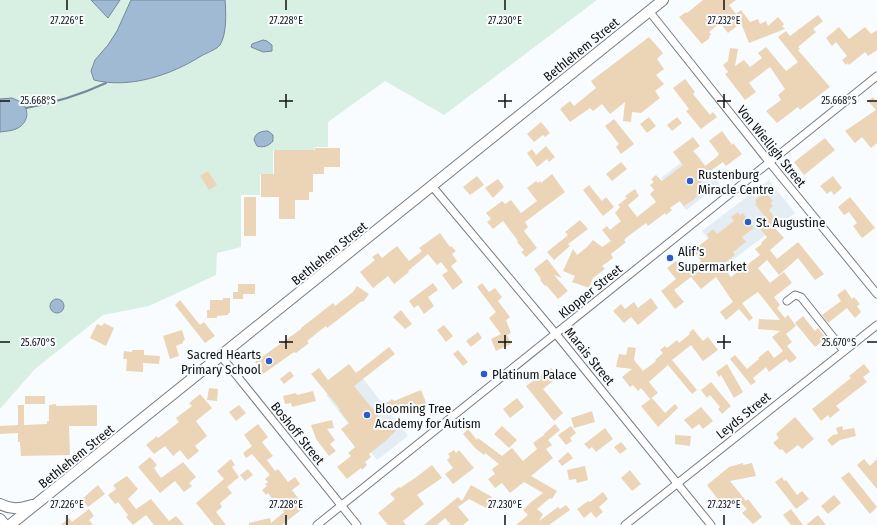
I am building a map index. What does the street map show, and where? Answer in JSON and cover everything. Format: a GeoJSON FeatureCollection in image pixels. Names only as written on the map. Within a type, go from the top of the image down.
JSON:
{"type":"FeatureCollection","features":[{"type":"Feature","properties":{"kind":"main road","name":"Bethlehem Street"},"geometry":{"type":"LineString","coordinates":[[10,525],[663,0]]}},
{"type":"Feature","properties":{"kind":"main road"},"geometry":{"type":"LineString","coordinates":[[0,504],[6,507],[18,509],[38,503]]}},
{"type":"Feature","properties":{"kind":"main road"},"geometry":{"type":"LineString","coordinates":[[0,519],[5,525]]}},
{"type":"Feature","properties":{"kind":"street","name":"Von Wielligh Street"},"geometry":{"type":"LineString","coordinates":[[649,11],[877,294]]}},
{"type":"Feature","properties":{"kind":"street","name":"Klopper Street"},"geometry":{"type":"LineString","coordinates":[[317,525],[877,76]]}},
{"type":"Feature","properties":{"kind":"street","name":"Marais Street"},"geometry":{"type":"LineString","coordinates":[[432,186],[556,334],[711,525]]}},
{"type":"Feature","properties":{"kind":"street"},"geometry":{"type":"LineString","coordinates":[[787,302],[795,295],[801,296],[844,350]]}},
{"type":"Feature","properties":{"kind":"street","name":"Leyds Street"},"geometry":{"type":"LineString","coordinates":[[625,525],[877,325]]}},
{"type":"Feature","properties":{"kind":"street","name":"Boshoff Street"},"geometry":{"type":"LineString","coordinates":[[221,356],[357,525]]}},
{"type":"Feature","properties":{"kind":"shaded area","name":"Rustenburg Miracle Centre"},"geometry":{"type":"Polygon","coordinates":[[[695,152],[720,184],[686,210],[661,178],[695,152]]]}},
{"type":"Feature","properties":{"kind":"shaded area","name":"St. Augustine"},"geometry":{"type":"Polygon","coordinates":[[[769,180],[795,213],[727,264],[702,231],[769,180]]]}},
{"type":"Feature","properties":{"kind":"shaded area","name":"Blooming Tree Academy for Autism"},"geometry":{"type":"Polygon","coordinates":[[[357,371],[408,436],[377,460],[326,395],[357,371]]]}},
{"type":"Feature","properties":{"kind":"green space"},"geometry":{"type":"Polygon","coordinates":[[[0,0],[597,0],[444,115],[385,81],[328,122],[328,147],[315,147],[314,150],[273,150],[273,174],[260,174],[260,195],[241,195],[241,247],[217,253],[216,275],[149,306],[103,315],[35,369],[0,409],[0,0]]]}},
{"type":"Feature","properties":{"kind":"water"},"geometry":{"type":"Polygon","coordinates":[[[91,0],[120,0],[108,18],[91,0]]]}},
{"type":"Feature","properties":{"kind":"water"},"geometry":{"type":"Polygon","coordinates":[[[131,0],[225,0],[226,23],[224,35],[220,45],[214,50],[177,69],[150,78],[122,83],[94,80],[91,71],[95,60],[108,45],[117,31],[131,0]]]}},
{"type":"Feature","properties":{"kind":"water"},"geometry":{"type":"Polygon","coordinates":[[[263,40],[272,45],[272,51],[263,52],[251,47],[252,44],[263,40]]]}},
{"type":"Feature","properties":{"kind":"water"},"geometry":{"type":"Polygon","coordinates":[[[12,98],[21,102],[25,107],[27,114],[24,123],[16,129],[0,132],[0,99],[12,98]]]}},
{"type":"Feature","properties":{"kind":"water"},"geometry":{"type":"Polygon","coordinates":[[[268,131],[273,135],[273,141],[266,146],[257,146],[254,140],[257,134],[268,131]]]}},
{"type":"Feature","properties":{"kind":"water"},"geometry":{"type":"Polygon","coordinates":[[[54,299],[60,299],[64,303],[64,309],[60,313],[54,313],[50,309],[50,303],[54,299]]]}},
{"type":"Feature","properties":{"kind":"building"},"geometry":{"type":"Polygon","coordinates":[[[703,0],[736,0],[729,5],[736,14],[741,10],[750,22],[758,19],[760,24],[766,21],[768,26],[778,17],[784,24],[782,26],[785,29],[749,43],[741,23],[728,33],[720,23],[709,32],[711,34],[709,37],[710,38],[702,44],[679,17],[686,12],[687,13],[703,0]]]}},
{"type":"Feature","properties":{"kind":"building"},"geometry":{"type":"Polygon","coordinates":[[[818,15],[823,21],[813,29],[816,32],[798,47],[800,49],[798,50],[830,87],[800,110],[798,107],[777,123],[766,111],[781,100],[778,95],[785,89],[770,67],[749,83],[756,92],[745,100],[725,74],[728,72],[723,65],[728,61],[730,48],[738,49],[735,66],[744,60],[750,67],[762,58],[758,53],[766,47],[786,71],[798,62],[778,37],[786,31],[790,36],[818,15]]]}},
{"type":"Feature","properties":{"kind":"building"},"geometry":{"type":"Polygon","coordinates":[[[839,27],[849,39],[865,27],[871,34],[877,30],[877,50],[868,56],[865,52],[849,65],[848,63],[846,65],[842,60],[847,56],[836,42],[832,46],[826,38],[839,27]]]}},
{"type":"Feature","properties":{"kind":"building"},"geometry":{"type":"Polygon","coordinates":[[[649,37],[663,53],[657,59],[664,69],[656,75],[664,84],[655,91],[660,98],[641,113],[632,112],[631,122],[623,121],[625,102],[610,114],[602,104],[593,111],[590,108],[570,122],[560,109],[570,101],[574,106],[596,88],[591,81],[649,37]]]}},
{"type":"Feature","properties":{"kind":"building"},"geometry":{"type":"Polygon","coordinates":[[[685,79],[695,92],[693,94],[710,115],[713,112],[717,117],[701,129],[686,111],[689,109],[673,88],[685,79]]]}},
{"type":"Feature","properties":{"kind":"building"},"geometry":{"type":"Polygon","coordinates":[[[873,97],[877,102],[877,143],[871,148],[862,137],[855,143],[845,131],[876,110],[868,101],[873,97]]]}},
{"type":"Feature","properties":{"kind":"building"},"geometry":{"type":"Polygon","coordinates":[[[649,117],[656,126],[647,133],[640,124],[649,117]]]}},
{"type":"Feature","properties":{"kind":"building"},"geometry":{"type":"Polygon","coordinates":[[[677,117],[682,123],[672,131],[667,125],[677,117]]]}},
{"type":"Feature","properties":{"kind":"building"},"geometry":{"type":"Polygon","coordinates":[[[614,119],[634,144],[621,154],[616,147],[619,144],[605,126],[614,119]]]}},
{"type":"Feature","properties":{"kind":"building"},"geometry":{"type":"Polygon","coordinates":[[[541,122],[550,133],[545,137],[543,135],[534,142],[527,134],[541,122]]]}},
{"type":"Feature","properties":{"kind":"building"},"geometry":{"type":"Polygon","coordinates":[[[722,131],[732,145],[733,143],[742,154],[726,166],[723,162],[699,179],[707,189],[693,200],[684,206],[680,201],[670,208],[672,210],[666,215],[665,213],[648,226],[646,223],[627,237],[624,240],[626,242],[611,254],[613,258],[602,266],[605,269],[593,278],[589,288],[572,282],[575,276],[563,271],[573,249],[577,255],[593,240],[602,247],[611,241],[602,230],[607,226],[610,230],[621,221],[615,213],[620,207],[618,205],[627,198],[625,196],[635,189],[639,196],[628,205],[637,217],[656,202],[650,194],[654,190],[650,185],[654,182],[651,179],[656,175],[662,181],[683,165],[673,152],[693,137],[700,146],[693,151],[705,166],[719,154],[709,141],[722,131]]]}},
{"type":"Feature","properties":{"kind":"building"},"geometry":{"type":"Polygon","coordinates":[[[825,138],[835,150],[804,175],[794,162],[825,138]]]}},
{"type":"Feature","properties":{"kind":"building"},"geometry":{"type":"Polygon","coordinates":[[[546,146],[555,157],[549,162],[547,159],[537,167],[527,153],[532,149],[536,155],[546,146]]]}},
{"type":"Feature","properties":{"kind":"building"},"geometry":{"type":"Polygon","coordinates":[[[315,148],[340,148],[340,167],[324,167],[324,174],[313,174],[313,192],[309,192],[309,200],[295,200],[295,219],[279,219],[279,197],[261,197],[261,174],[274,174],[274,150],[315,150],[315,148]]]}},
{"type":"Feature","properties":{"kind":"building"},"geometry":{"type":"Polygon","coordinates":[[[621,162],[627,169],[612,181],[606,174],[621,162]]]}},
{"type":"Feature","properties":{"kind":"building"},"geometry":{"type":"Polygon","coordinates":[[[208,171],[217,185],[209,190],[200,176],[208,171]]]}},
{"type":"Feature","properties":{"kind":"building"},"geometry":{"type":"Polygon","coordinates":[[[552,174],[565,192],[525,222],[528,227],[524,231],[537,248],[526,257],[521,252],[524,250],[503,221],[493,229],[487,222],[491,219],[486,213],[502,201],[505,204],[511,200],[521,213],[537,201],[527,188],[536,181],[538,183],[540,181],[541,183],[552,174]]]}},
{"type":"Feature","properties":{"kind":"building"},"geometry":{"type":"Polygon","coordinates":[[[477,176],[484,185],[470,195],[463,187],[477,176]]]}},
{"type":"Feature","properties":{"kind":"building"},"geometry":{"type":"Polygon","coordinates":[[[833,176],[842,188],[834,195],[831,191],[827,194],[820,186],[833,176]]]}},
{"type":"Feature","properties":{"kind":"building"},"geometry":{"type":"Polygon","coordinates":[[[498,179],[504,187],[493,198],[485,188],[498,179]]]}},
{"type":"Feature","properties":{"kind":"building"},"geometry":{"type":"Polygon","coordinates":[[[589,185],[602,201],[606,197],[614,207],[603,216],[583,190],[589,185]]]}},
{"type":"Feature","properties":{"kind":"building"},"geometry":{"type":"Polygon","coordinates":[[[765,192],[773,201],[770,203],[773,206],[769,210],[777,221],[772,225],[784,238],[770,250],[777,259],[798,242],[824,274],[815,280],[798,258],[779,275],[767,260],[758,268],[770,283],[784,272],[792,283],[774,297],[780,305],[777,308],[785,318],[788,315],[796,326],[786,334],[792,342],[787,346],[797,358],[790,363],[786,359],[769,372],[766,367],[753,378],[756,382],[751,385],[730,359],[735,355],[747,369],[768,350],[774,358],[783,351],[772,337],[780,331],[758,329],[759,319],[780,320],[758,292],[742,303],[753,318],[749,321],[739,309],[726,320],[720,312],[733,302],[716,277],[701,289],[691,277],[674,290],[684,302],[675,309],[661,291],[676,279],[667,268],[676,261],[685,273],[701,261],[693,250],[709,238],[707,234],[713,229],[717,234],[734,221],[731,217],[738,212],[740,215],[743,213],[754,228],[742,237],[746,242],[733,252],[735,255],[722,265],[731,277],[760,255],[755,249],[762,244],[761,243],[767,237],[757,225],[766,218],[755,204],[757,203],[755,200],[765,192]]]}},
{"type":"Feature","properties":{"kind":"building"},"geometry":{"type":"Polygon","coordinates":[[[244,197],[256,197],[256,236],[244,236],[244,197]]]}},
{"type":"Feature","properties":{"kind":"building"},"geometry":{"type":"Polygon","coordinates":[[[850,197],[875,228],[862,238],[853,226],[857,223],[849,212],[844,215],[838,207],[850,197]]]}},
{"type":"Feature","properties":{"kind":"building"},"geometry":{"type":"Polygon","coordinates":[[[580,220],[588,229],[568,244],[570,246],[554,260],[547,252],[568,235],[565,232],[580,220]]]}},
{"type":"Feature","properties":{"kind":"building"},"geometry":{"type":"Polygon","coordinates":[[[440,233],[450,247],[451,246],[456,251],[452,254],[457,261],[451,266],[463,282],[453,290],[442,275],[448,271],[441,262],[437,265],[428,254],[394,284],[388,276],[373,288],[360,272],[375,260],[372,257],[378,253],[382,258],[397,246],[409,261],[422,251],[419,248],[440,233]]]}},
{"type":"Feature","properties":{"kind":"building"},"geometry":{"type":"Polygon","coordinates":[[[547,259],[562,278],[554,275],[568,291],[558,299],[540,280],[541,279],[534,269],[547,259]]]}},
{"type":"Feature","properties":{"kind":"building"},"geometry":{"type":"Polygon","coordinates":[[[433,283],[438,290],[428,297],[434,306],[424,314],[418,305],[414,308],[409,301],[433,283]]]}},
{"type":"Feature","properties":{"kind":"building"},"geometry":{"type":"Polygon","coordinates":[[[482,283],[489,292],[495,288],[502,297],[498,301],[510,317],[506,320],[511,333],[507,335],[511,344],[496,351],[491,339],[501,334],[489,318],[496,312],[477,287],[482,283]]]}},
{"type":"Feature","properties":{"kind":"building"},"geometry":{"type":"Polygon","coordinates":[[[238,284],[255,284],[255,294],[243,294],[243,299],[233,299],[233,292],[238,292],[238,284]]]}},
{"type":"Feature","properties":{"kind":"building"},"geometry":{"type":"Polygon","coordinates":[[[357,286],[369,294],[363,302],[362,301],[327,328],[326,326],[307,341],[309,343],[296,353],[294,352],[263,374],[255,362],[301,329],[333,303],[335,306],[353,292],[357,286]]]}},
{"type":"Feature","properties":{"kind":"building"},"geometry":{"type":"Polygon","coordinates":[[[845,289],[852,299],[854,297],[860,304],[857,306],[861,312],[855,318],[847,308],[828,323],[822,315],[841,301],[837,295],[845,289]]]}},
{"type":"Feature","properties":{"kind":"building"},"geometry":{"type":"Polygon","coordinates":[[[223,298],[230,298],[230,313],[228,313],[228,315],[217,316],[217,318],[207,318],[207,310],[210,310],[210,300],[223,300],[223,298]]]}},
{"type":"Feature","properties":{"kind":"building"},"geometry":{"type":"Polygon","coordinates":[[[651,298],[658,308],[638,325],[631,317],[624,323],[613,311],[621,304],[625,309],[634,302],[638,308],[651,298]]]}},
{"type":"Feature","properties":{"kind":"building"},"geometry":{"type":"Polygon","coordinates":[[[180,300],[200,325],[204,322],[215,336],[205,343],[175,305],[180,300]]]}},
{"type":"Feature","properties":{"kind":"building"},"geometry":{"type":"Polygon","coordinates":[[[401,310],[412,324],[405,329],[393,317],[401,310]]]}},
{"type":"Feature","properties":{"kind":"building"},"geometry":{"type":"Polygon","coordinates":[[[803,316],[815,331],[818,328],[826,338],[815,347],[795,323],[803,316]]]}},
{"type":"Feature","properties":{"kind":"building"},"geometry":{"type":"Polygon","coordinates":[[[104,323],[114,328],[106,346],[90,338],[97,324],[102,326],[104,323]]]}},
{"type":"Feature","properties":{"kind":"building"},"geometry":{"type":"Polygon","coordinates":[[[444,325],[453,336],[446,342],[437,330],[444,325]]]}},
{"type":"Feature","properties":{"kind":"building"},"geometry":{"type":"Polygon","coordinates":[[[693,329],[703,341],[708,337],[718,350],[703,361],[691,345],[672,360],[697,390],[692,394],[668,365],[649,382],[658,393],[650,399],[641,388],[638,391],[633,385],[630,387],[622,377],[632,369],[616,367],[619,354],[626,355],[628,347],[636,348],[634,360],[643,371],[656,361],[655,360],[663,353],[660,350],[665,346],[667,348],[677,340],[679,343],[690,334],[689,333],[693,329]]]}},
{"type":"Feature","properties":{"kind":"building"},"geometry":{"type":"Polygon","coordinates":[[[182,330],[185,340],[183,343],[176,346],[179,356],[170,359],[163,336],[182,330]]]}},
{"type":"Feature","properties":{"kind":"building"},"geometry":{"type":"Polygon","coordinates":[[[478,332],[482,338],[471,347],[466,341],[478,332]]]}},
{"type":"Feature","properties":{"kind":"building"},"geometry":{"type":"Polygon","coordinates":[[[389,347],[395,354],[354,386],[384,423],[387,421],[396,431],[369,454],[371,457],[365,462],[367,465],[362,470],[361,468],[347,479],[337,467],[351,456],[348,453],[355,447],[341,429],[349,423],[339,410],[340,409],[311,374],[319,368],[328,380],[349,364],[356,373],[389,347]]]}},
{"type":"Feature","properties":{"kind":"building"},"geometry":{"type":"Polygon","coordinates":[[[132,350],[144,350],[144,355],[160,356],[159,364],[143,363],[143,372],[126,371],[127,359],[123,359],[124,351],[132,352],[132,350]]]}},
{"type":"Feature","properties":{"kind":"building"},"geometry":{"type":"Polygon","coordinates":[[[458,350],[468,362],[463,366],[453,354],[458,350]]]}},
{"type":"Feature","properties":{"kind":"building"},"geometry":{"type":"Polygon","coordinates":[[[727,364],[743,392],[734,398],[721,375],[719,377],[716,372],[727,364]]]}},
{"type":"Feature","properties":{"kind":"building"},"geometry":{"type":"Polygon","coordinates":[[[864,364],[870,372],[863,377],[867,382],[836,406],[840,410],[830,418],[828,415],[821,421],[812,409],[851,378],[849,376],[864,364]]]}},
{"type":"Feature","properties":{"kind":"building"},"geometry":{"type":"Polygon","coordinates":[[[551,368],[558,377],[543,389],[563,413],[554,421],[526,386],[551,368]]]}},
{"type":"Feature","properties":{"kind":"building"},"geometry":{"type":"Polygon","coordinates":[[[290,371],[294,376],[284,384],[280,379],[290,371]]]}},
{"type":"Feature","properties":{"kind":"building"},"geometry":{"type":"Polygon","coordinates":[[[711,382],[731,406],[722,414],[718,409],[720,407],[710,395],[707,398],[701,390],[711,382]]]}},
{"type":"Feature","properties":{"kind":"building"},"geometry":{"type":"Polygon","coordinates":[[[209,388],[218,389],[217,401],[207,400],[209,388]]]}},
{"type":"Feature","properties":{"kind":"building"},"geometry":{"type":"Polygon","coordinates":[[[421,390],[427,405],[419,408],[418,406],[402,412],[401,409],[393,415],[385,404],[392,399],[394,401],[421,390]]]}},
{"type":"Feature","properties":{"kind":"building"},"geometry":{"type":"Polygon","coordinates":[[[313,391],[316,401],[292,407],[291,403],[285,404],[283,396],[296,393],[297,395],[313,391]]]}},
{"type":"Feature","properties":{"kind":"building"},"geometry":{"type":"Polygon","coordinates":[[[200,394],[212,408],[196,421],[207,436],[195,446],[199,451],[188,460],[180,450],[173,456],[165,446],[154,454],[146,445],[179,422],[176,418],[192,406],[189,403],[200,394]]]}},
{"type":"Feature","properties":{"kind":"building"},"geometry":{"type":"Polygon","coordinates":[[[25,396],[45,396],[45,404],[25,404],[25,396]]]}},
{"type":"Feature","properties":{"kind":"building"},"geometry":{"type":"Polygon","coordinates":[[[517,398],[524,407],[510,418],[503,409],[517,398]]]}},
{"type":"Feature","properties":{"kind":"building"},"geometry":{"type":"Polygon","coordinates":[[[652,398],[665,413],[675,404],[678,408],[658,427],[641,406],[652,398]]]}},
{"type":"Feature","properties":{"kind":"building"},"geometry":{"type":"Polygon","coordinates":[[[56,404],[56,406],[97,405],[97,426],[69,426],[70,455],[21,456],[18,433],[0,434],[0,426],[18,425],[18,405],[24,405],[24,425],[47,424],[47,421],[49,421],[49,405],[56,404]]]}},
{"type":"Feature","properties":{"kind":"building"},"geometry":{"type":"Polygon","coordinates":[[[239,405],[246,413],[236,421],[229,412],[239,405]]]}},
{"type":"Feature","properties":{"kind":"building"},"geometry":{"type":"Polygon","coordinates":[[[701,407],[713,421],[703,429],[699,424],[692,429],[684,420],[701,407]]]}},
{"type":"Feature","properties":{"kind":"building"},"geometry":{"type":"Polygon","coordinates":[[[592,411],[595,422],[574,428],[571,418],[592,411]]]}},
{"type":"Feature","properties":{"kind":"building"},"geometry":{"type":"Polygon","coordinates":[[[795,417],[814,439],[802,449],[798,445],[786,454],[782,449],[780,450],[773,443],[779,438],[776,434],[795,417]]]}},
{"type":"Feature","properties":{"kind":"building"},"geometry":{"type":"Polygon","coordinates":[[[332,420],[334,428],[327,429],[335,440],[330,444],[336,451],[329,456],[316,439],[311,425],[332,420]]]}},
{"type":"Feature","properties":{"kind":"building"},"geometry":{"type":"Polygon","coordinates":[[[258,424],[268,437],[262,442],[273,456],[267,460],[275,471],[278,469],[288,482],[295,477],[300,484],[292,490],[305,507],[282,525],[249,525],[249,523],[270,518],[271,523],[284,512],[282,509],[284,507],[278,498],[274,501],[268,493],[266,495],[262,490],[267,486],[265,484],[268,482],[265,479],[270,475],[252,454],[246,458],[243,453],[252,446],[244,435],[258,424]]]}},
{"type":"Feature","properties":{"kind":"building"},"geometry":{"type":"Polygon","coordinates":[[[555,424],[560,430],[548,440],[552,445],[546,449],[553,458],[531,476],[557,491],[552,499],[550,498],[537,509],[543,514],[539,521],[558,507],[560,509],[566,505],[570,510],[549,525],[516,525],[528,515],[523,510],[543,493],[524,482],[510,493],[502,483],[495,488],[488,479],[495,474],[492,469],[499,464],[485,453],[484,455],[475,448],[463,434],[468,429],[477,440],[478,438],[502,456],[512,448],[523,461],[537,449],[533,443],[555,424]]]}},
{"type":"Feature","properties":{"kind":"building"},"geometry":{"type":"Polygon","coordinates":[[[502,426],[517,440],[509,448],[494,434],[502,426]]]}},
{"type":"Feature","properties":{"kind":"building"},"geometry":{"type":"Polygon","coordinates":[[[571,426],[576,433],[570,438],[572,441],[566,445],[558,435],[571,426]]]}},
{"type":"Feature","properties":{"kind":"building"},"geometry":{"type":"Polygon","coordinates":[[[842,426],[843,430],[854,428],[856,436],[840,440],[832,446],[827,440],[833,435],[838,434],[836,428],[842,426]]]}},
{"type":"Feature","properties":{"kind":"building"},"geometry":{"type":"Polygon","coordinates":[[[605,428],[613,439],[596,452],[592,447],[589,449],[584,444],[605,428]]]}},
{"type":"Feature","properties":{"kind":"building"},"geometry":{"type":"Polygon","coordinates":[[[675,435],[691,436],[690,446],[675,444],[675,435]]]}},
{"type":"Feature","properties":{"kind":"building"},"geometry":{"type":"Polygon","coordinates":[[[621,442],[627,449],[620,454],[614,447],[621,442]]]}},
{"type":"Feature","properties":{"kind":"building"},"geometry":{"type":"Polygon","coordinates":[[[454,450],[456,453],[459,450],[474,468],[453,484],[445,474],[453,468],[447,460],[450,457],[448,454],[454,450]]]}},
{"type":"Feature","properties":{"kind":"building"},"geometry":{"type":"Polygon","coordinates":[[[568,452],[573,458],[562,466],[558,461],[568,452]]]}},
{"type":"Feature","properties":{"kind":"building"},"geometry":{"type":"Polygon","coordinates":[[[150,457],[157,465],[154,468],[161,478],[183,462],[196,477],[189,483],[192,486],[184,492],[175,481],[160,493],[138,467],[150,457]]]}},
{"type":"Feature","properties":{"kind":"building"},"geometry":{"type":"Polygon","coordinates":[[[231,459],[235,465],[232,467],[239,477],[227,487],[232,493],[220,503],[222,507],[216,512],[226,525],[214,525],[196,503],[224,479],[217,471],[231,459]]]}},
{"type":"Feature","properties":{"kind":"building"},"geometry":{"type":"Polygon","coordinates":[[[864,459],[870,466],[877,459],[877,489],[857,465],[864,459]]]}},
{"type":"Feature","properties":{"kind":"building"},"geometry":{"type":"Polygon","coordinates":[[[743,463],[743,465],[752,463],[756,476],[730,481],[746,501],[748,499],[762,517],[753,524],[742,513],[747,509],[737,499],[720,511],[715,505],[719,501],[707,485],[729,467],[743,463]]]}},
{"type":"Feature","properties":{"kind":"building"},"geometry":{"type":"Polygon","coordinates":[[[432,465],[442,478],[417,495],[424,504],[403,521],[406,525],[388,525],[378,513],[395,499],[390,494],[432,465]]]}},
{"type":"Feature","properties":{"kind":"building"},"geometry":{"type":"Polygon","coordinates":[[[585,466],[588,480],[577,483],[576,479],[569,480],[567,470],[585,466]]]}},
{"type":"Feature","properties":{"kind":"building"},"geometry":{"type":"Polygon","coordinates":[[[248,469],[253,475],[245,481],[240,475],[248,469]]]}},
{"type":"Feature","properties":{"kind":"building"},"geometry":{"type":"Polygon","coordinates":[[[630,470],[641,484],[632,491],[621,478],[630,470]]]}},
{"type":"Feature","properties":{"kind":"building"},"geometry":{"type":"Polygon","coordinates":[[[849,472],[877,507],[870,514],[841,478],[849,472]]]}},
{"type":"Feature","properties":{"kind":"building"},"geometry":{"type":"Polygon","coordinates":[[[127,476],[138,489],[128,499],[136,509],[151,499],[169,521],[176,516],[184,525],[154,525],[146,515],[133,525],[126,517],[128,515],[118,502],[115,504],[108,495],[116,489],[113,485],[127,476]]]}},
{"type":"Feature","properties":{"kind":"building"},"geometry":{"type":"Polygon","coordinates":[[[782,477],[797,495],[802,491],[809,499],[796,509],[775,482],[782,477]]]}},
{"type":"Feature","properties":{"kind":"building"},"geometry":{"type":"Polygon","coordinates":[[[98,485],[105,494],[88,507],[82,499],[98,485]]]}},
{"type":"Feature","properties":{"kind":"building"},"geometry":{"type":"Polygon","coordinates":[[[471,485],[492,497],[486,508],[469,499],[458,507],[469,520],[463,525],[451,525],[445,518],[437,525],[424,525],[458,497],[462,501],[471,485]]]}},
{"type":"Feature","properties":{"kind":"building"},"geometry":{"type":"Polygon","coordinates":[[[603,492],[608,499],[599,507],[603,512],[596,518],[591,512],[584,518],[577,509],[588,501],[590,502],[603,492]]]}},
{"type":"Feature","properties":{"kind":"building"},"geometry":{"type":"Polygon","coordinates":[[[834,495],[841,503],[828,514],[821,506],[834,495]]]}},
{"type":"Feature","properties":{"kind":"building"},"geometry":{"type":"Polygon","coordinates":[[[89,509],[94,516],[89,520],[93,525],[61,525],[69,518],[72,522],[89,509]]]}},
{"type":"Feature","properties":{"kind":"building"},"geometry":{"type":"Polygon","coordinates":[[[791,509],[803,525],[791,525],[783,515],[791,509]]]}},
{"type":"Feature","properties":{"kind":"building"},"geometry":{"type":"Polygon","coordinates":[[[818,515],[826,525],[806,525],[818,515]]]}},
{"type":"Feature","properties":{"kind":"waterway"},"geometry":{"type":"LineString","coordinates":[[26,108],[67,98],[106,83]]}},
{"type":"Feature","properties":{"kind":"place","name":"Rustenburg Miracle Centre"},"geometry":{"type":"Point","coordinates":[690,181]}},
{"type":"Feature","properties":{"kind":"place","name":"St. Augustine"},"geometry":{"type":"Point","coordinates":[748,222]}},
{"type":"Feature","properties":{"kind":"place","name":"Alif's Supermarket"},"geometry":{"type":"Point","coordinates":[670,258]}},
{"type":"Feature","properties":{"kind":"place","name":"Sacred Hearts Primary School"},"geometry":{"type":"Point","coordinates":[269,361]}},
{"type":"Feature","properties":{"kind":"place","name":"Platinum Palace"},"geometry":{"type":"Point","coordinates":[484,374]}},
{"type":"Feature","properties":{"kind":"place","name":"Blooming Tree Academy for Autism"},"geometry":{"type":"Point","coordinates":[367,415]}}]}
